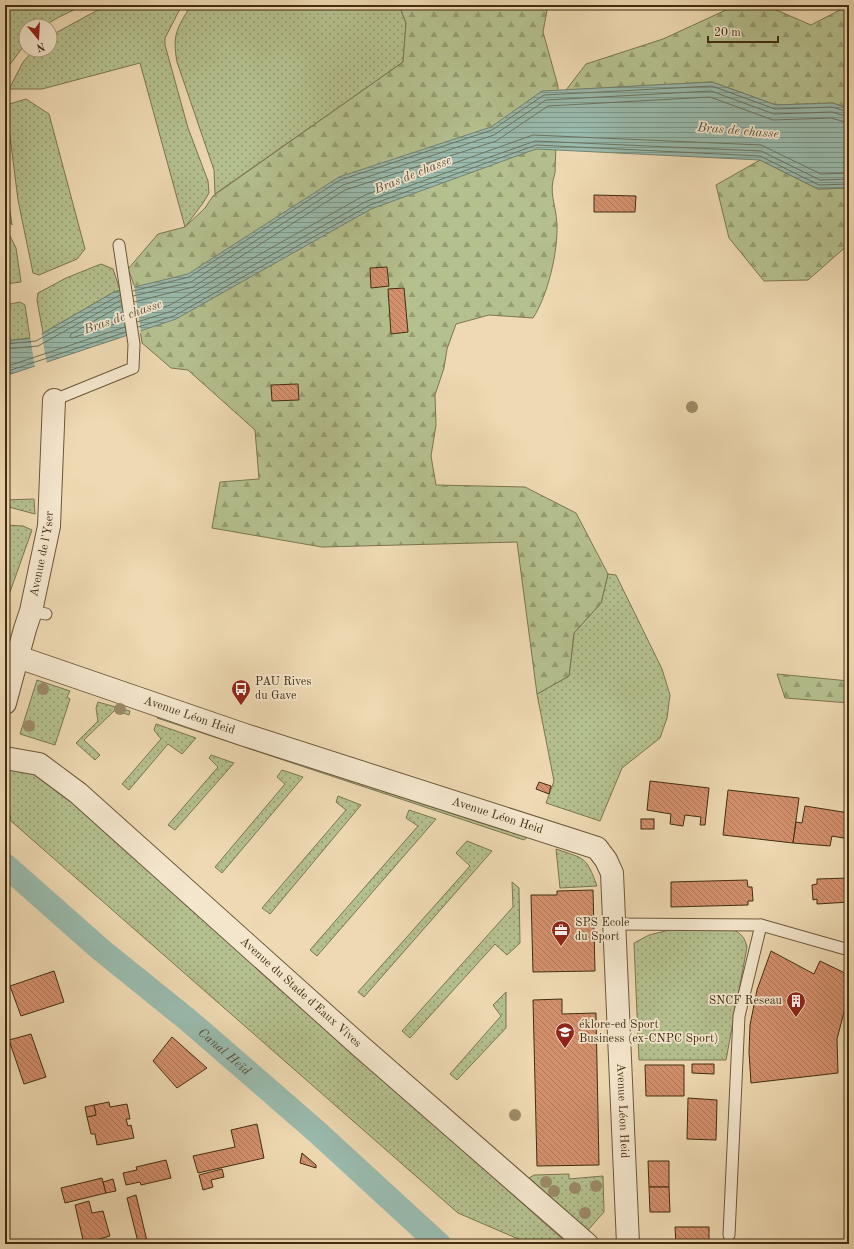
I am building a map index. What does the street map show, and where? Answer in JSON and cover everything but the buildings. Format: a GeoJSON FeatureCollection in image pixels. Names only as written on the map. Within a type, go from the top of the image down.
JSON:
{"type":"FeatureCollection","features":[{"type":"Feature","properties":{"kind":"street","name":"Avenue de l'Yser"},"geometry":{"type":"LineString","coordinates":[[5,703],[18,657],[38,613],[49,526],[54,400]]}},
{"type":"Feature","properties":{"kind":"street","name":"Avenue Léon Heid"},"geometry":{"type":"LineString","coordinates":[[18,657],[238,732],[597,848],[606,860],[612,873],[628,1244]]}},
{"type":"Feature","properties":{"kind":"street","name":"Avenue du Stade d'Eaux Vives"},"geometry":{"type":"LineString","coordinates":[[5,758],[39,764],[78,793],[359,1045],[587,1244]]}},
{"type":"Feature","properties":{"kind":"lane"},"geometry":{"type":"LineString","coordinates":[[54,400],[133,368],[134,344],[126,283],[119,245]]}},
{"type":"Feature","properties":{"kind":"lane"},"geometry":{"type":"LineString","coordinates":[[615,924],[761,925],[849,950]]}},
{"type":"Feature","properties":{"kind":"lane"},"geometry":{"type":"LineString","coordinates":[[729,1235],[739,1016],[761,925]]}},
{"type":"Feature","properties":{"kind":"green space"},"geometry":{"type":"Polygon","coordinates":[[[5,5],[84,5],[57,18],[18,18],[18,54],[5,71],[5,5]]]}},
{"type":"Feature","properties":{"kind":"green space"},"geometry":{"type":"Polygon","coordinates":[[[107,5],[182,5],[165,38],[165,45],[188,128],[208,181],[209,193],[185,227],[140,63],[42,89],[9,89],[23,62],[27,58],[58,58],[58,32],[107,5]]]}},
{"type":"Feature","properties":{"kind":"green space"},"geometry":{"type":"Polygon","coordinates":[[[191,5],[399,5],[406,23],[403,62],[215,194],[214,170],[177,62],[175,45],[177,32],[191,5]]]}},
{"type":"Feature","properties":{"kind":"green space"},"geometry":{"type":"Polygon","coordinates":[[[399,5],[548,5],[543,32],[558,86],[555,173],[552,187],[557,235],[551,273],[543,298],[533,318],[489,315],[456,324],[447,349],[444,368],[435,395],[436,425],[431,456],[436,485],[525,487],[576,513],[608,574],[601,603],[574,633],[569,676],[537,694],[517,542],[322,547],[212,528],[220,482],[259,479],[255,430],[188,370],[171,368],[142,343],[133,282],[128,269],[158,234],[185,227],[205,208],[213,196],[403,62],[406,23],[399,5]]]}},
{"type":"Feature","properties":{"kind":"green space"},"geometry":{"type":"Polygon","coordinates":[[[832,5],[849,5],[849,109],[833,103],[776,105],[712,82],[566,90],[586,64],[663,39],[726,10],[767,6],[811,25],[840,10],[832,5]]]}},
{"type":"Feature","properties":{"kind":"green space"},"geometry":{"type":"Polygon","coordinates":[[[26,99],[49,114],[85,249],[77,259],[39,275],[33,273],[18,200],[6,105],[26,99]]]}},
{"type":"Feature","properties":{"kind":"green space"},"geometry":{"type":"Polygon","coordinates":[[[760,160],[818,189],[849,188],[849,244],[808,280],[764,281],[729,238],[716,185],[760,160]]]}},
{"type":"Feature","properties":{"kind":"green space"},"geometry":{"type":"Polygon","coordinates":[[[5,175],[12,225],[5,215],[5,175]]]}},
{"type":"Feature","properties":{"kind":"green space"},"geometry":{"type":"Polygon","coordinates":[[[5,226],[16,248],[21,282],[5,284],[5,226]]]}},
{"type":"Feature","properties":{"kind":"green space"},"geometry":{"type":"Polygon","coordinates":[[[101,264],[113,269],[120,290],[43,333],[37,300],[38,293],[66,278],[101,264]]]}},
{"type":"Feature","properties":{"kind":"green space"},"geometry":{"type":"Polygon","coordinates":[[[20,302],[25,305],[30,338],[5,341],[5,305],[20,302]]]}},
{"type":"Feature","properties":{"kind":"green space"},"geometry":{"type":"Polygon","coordinates":[[[34,499],[35,514],[5,506],[5,500],[34,499]]]}},
{"type":"Feature","properties":{"kind":"green space"},"geometry":{"type":"Polygon","coordinates":[[[5,525],[23,526],[32,530],[5,606],[5,525]]]}},
{"type":"Feature","properties":{"kind":"green space"},"geometry":{"type":"Polygon","coordinates":[[[608,574],[616,575],[662,669],[670,695],[667,718],[660,738],[622,768],[600,821],[546,803],[554,781],[537,694],[569,676],[574,633],[601,603],[608,574]]]}},
{"type":"Feature","properties":{"kind":"green space"},"geometry":{"type":"Polygon","coordinates":[[[777,674],[849,681],[849,703],[785,698],[777,674]]]}},
{"type":"Feature","properties":{"kind":"green space"},"geometry":{"type":"Polygon","coordinates":[[[37,680],[70,691],[67,697],[70,699],[55,745],[20,734],[37,680]]]}},
{"type":"Feature","properties":{"kind":"green space"},"geometry":{"type":"Polygon","coordinates":[[[98,702],[130,711],[129,715],[115,710],[84,740],[100,755],[95,760],[76,743],[98,721],[96,708],[98,702]]]}},
{"type":"Feature","properties":{"kind":"green space"},"geometry":{"type":"Polygon","coordinates":[[[161,711],[532,833],[524,840],[157,718],[161,711]]]}},
{"type":"Feature","properties":{"kind":"green space"},"geometry":{"type":"Polygon","coordinates":[[[156,724],[196,738],[182,754],[168,744],[129,790],[122,784],[161,739],[154,730],[156,724]]]}},
{"type":"Feature","properties":{"kind":"green space"},"geometry":{"type":"Polygon","coordinates":[[[211,755],[234,763],[175,830],[168,825],[218,767],[209,758],[211,755]]]}},
{"type":"Feature","properties":{"kind":"green space"},"geometry":{"type":"Polygon","coordinates":[[[5,769],[21,769],[44,778],[568,1244],[530,1244],[458,1213],[11,821],[5,789],[5,769]]]}},
{"type":"Feature","properties":{"kind":"green space"},"geometry":{"type":"Polygon","coordinates":[[[282,770],[303,777],[222,873],[215,867],[285,784],[277,777],[282,770]]]}},
{"type":"Feature","properties":{"kind":"green space"},"geometry":{"type":"Polygon","coordinates":[[[338,796],[361,805],[270,914],[262,908],[346,810],[336,802],[338,796]]]}},
{"type":"Feature","properties":{"kind":"green space"},"geometry":{"type":"Polygon","coordinates":[[[409,810],[436,819],[317,956],[310,950],[418,826],[406,818],[409,810]]]}},
{"type":"Feature","properties":{"kind":"green space"},"geometry":{"type":"Polygon","coordinates":[[[467,841],[492,851],[364,997],[358,992],[470,866],[456,853],[467,841]]]}},
{"type":"Feature","properties":{"kind":"green space"},"geometry":{"type":"Polygon","coordinates":[[[556,849],[579,857],[583,860],[590,869],[597,886],[560,888],[556,849]]]}},
{"type":"Feature","properties":{"kind":"green space"},"geometry":{"type":"Polygon","coordinates":[[[512,882],[519,888],[520,943],[507,955],[495,944],[410,1038],[402,1031],[513,907],[512,882]]]}},
{"type":"Feature","properties":{"kind":"green space"},"geometry":{"type":"Polygon","coordinates":[[[674,929],[733,930],[741,935],[745,941],[747,947],[726,1060],[639,1060],[634,943],[649,935],[674,929]]]}},
{"type":"Feature","properties":{"kind":"green space"},"geometry":{"type":"Polygon","coordinates":[[[506,992],[506,1028],[457,1080],[450,1074],[501,1016],[493,1005],[506,992]]]}},
{"type":"Feature","properties":{"kind":"green space"},"geometry":{"type":"Polygon","coordinates":[[[569,1174],[569,1179],[603,1176],[604,1212],[588,1230],[529,1178],[534,1175],[569,1174]]]}},
{"type":"Feature","properties":{"kind":"water","name":"Bras de chasse"},"geometry":{"type":"Polygon","coordinates":[[[712,82],[776,105],[833,103],[849,109],[849,188],[818,189],[760,160],[536,149],[371,209],[176,319],[5,376],[5,341],[35,338],[114,292],[188,274],[339,177],[491,127],[542,91],[712,82]]]}},
{"type":"Feature","properties":{"kind":"pier"},"geometry":{"type":"Polygon","coordinates":[[[134,285],[141,333],[127,338],[120,288],[134,285]]]}},
{"type":"Feature","properties":{"kind":"pier"},"geometry":{"type":"Polygon","coordinates":[[[41,331],[47,364],[35,368],[30,336],[41,331]]]}},
{"type":"Feature","properties":{"kind":"waterway","name":"Canal Heïd"},"geometry":{"type":"LineString","coordinates":[[5,865],[100,949],[188,1020],[316,1131],[439,1244]]}},
{"type":"Feature","properties":{"kind":"place","name":"PAU Rives du Gave"},"geometry":{"type":"Point","coordinates":[241,706]}},
{"type":"Feature","properties":{"kind":"place","name":"SPS Ecole du Sport"},"geometry":{"type":"Point","coordinates":[561,947]}},
{"type":"Feature","properties":{"kind":"place","name":"SNCF Reseau"},"geometry":{"type":"Point","coordinates":[796,1018]}},
{"type":"Feature","properties":{"kind":"place","name":"éklore-ed Sport Business (ex-CNPC Sport)"},"geometry":{"type":"Point","coordinates":[565,1049]}}]}
